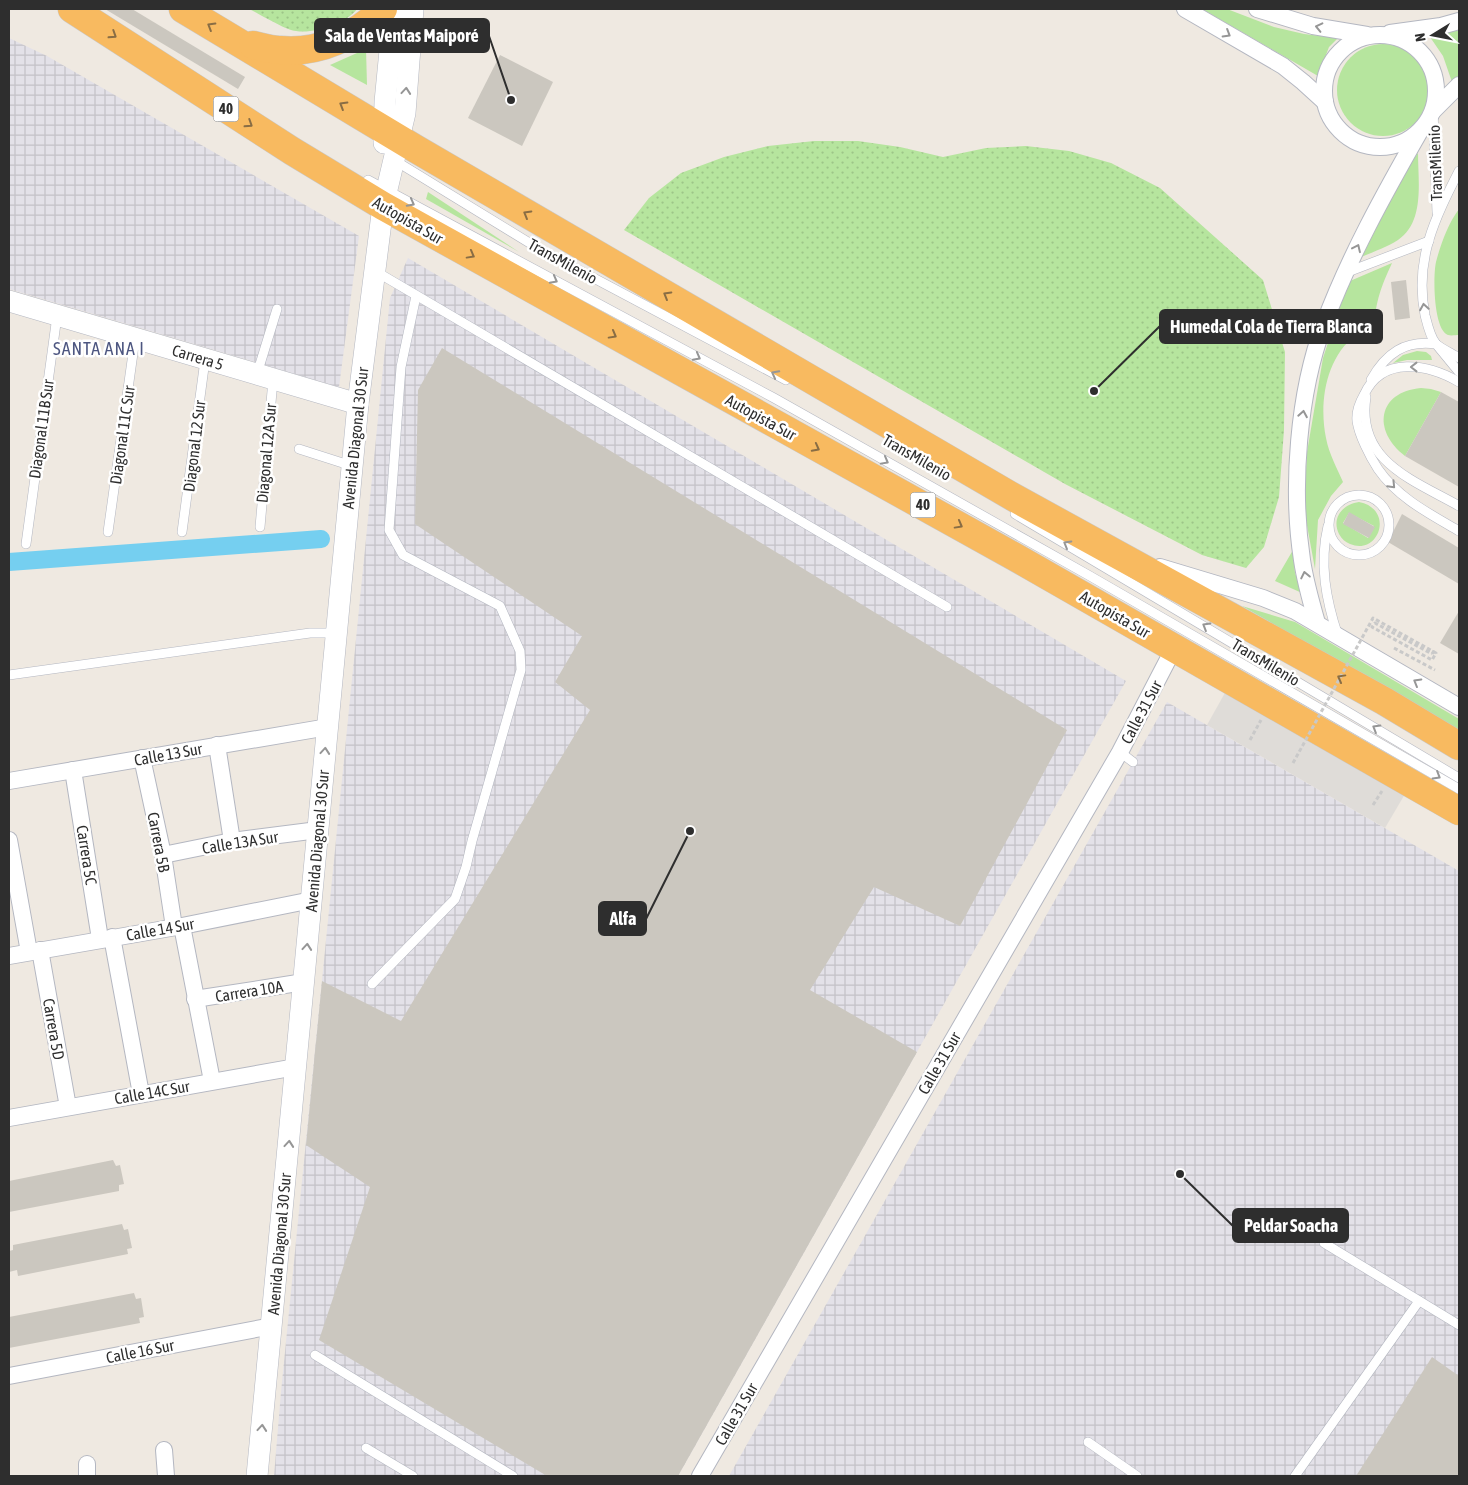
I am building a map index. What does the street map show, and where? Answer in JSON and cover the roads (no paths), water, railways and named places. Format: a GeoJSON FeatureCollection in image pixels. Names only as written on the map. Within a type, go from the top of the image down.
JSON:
{"type":"FeatureCollection","features":[{"type":"Feature","properties":{"kind":"highway","name":"Autopista Sur"},"geometry":{"type":"LineString","coordinates":[[72,9],[292,151],[380,191],[793,435],[915,501],[1459,811]]}},
{"type":"Feature","properties":{"kind":"highway"},"geometry":{"type":"LineString","coordinates":[[183,9],[240,43],[387,147],[1013,497],[1384,701],[1459,746]]}},
{"type":"Feature","properties":{"kind":"highway"},"geometry":{"type":"LineString","coordinates":[[240,43],[281,50],[303,50],[325,45],[346,37],[365,25],[382,9]]}},
{"type":"Feature","properties":{"kind":"street","name":"Avenida Diagonal 30 Sur"},"geometry":{"type":"LineString","coordinates":[[257,1476],[358,404],[374,271],[380,191],[387,147],[394,9]]}},
{"type":"Feature","properties":{"kind":"street","name":"Avenida Diagonal 30 Sur"},"geometry":{"type":"LineString","coordinates":[[387,147],[405,112],[413,9]]}},
{"type":"Feature","properties":{"kind":"street"},"geometry":{"type":"LineString","coordinates":[[1185,9],[1283,66],[1325,102]]}},
{"type":"Feature","properties":{"kind":"street"},"geometry":{"type":"LineString","coordinates":[[1258,9],[1313,26],[1367,35],[1441,26],[1459,21]]}},
{"type":"Feature","properties":{"kind":"street"},"geometry":{"type":"LineString","coordinates":[[1384,34],[1401,38],[1416,47],[1428,60],[1435,76],[1437,94],[1433,111]]}},
{"type":"Feature","properties":{"kind":"street"},"geometry":{"type":"LineString","coordinates":[[1367,35],[1351,42],[1338,53],[1328,68],[1324,85],[1325,102],[1332,121],[1343,134],[1358,143],[1374,147],[1390,147],[1406,141],[1420,132]]}},
{"type":"Feature","properties":{"kind":"street"},"geometry":{"type":"LineString","coordinates":[[1317,623],[1302,560],[1296,490],[1300,430],[1314,356],[1345,273],[1386,190],[1433,111],[1459,85]]}},
{"type":"Feature","properties":{"kind":"street","name":"Carrera 5"},"geometry":{"type":"LineString","coordinates":[[9,301],[358,404]]}},
{"type":"Feature","properties":{"kind":"street"},"geometry":{"type":"LineString","coordinates":[[1122,557],[1263,598],[1295,611],[1459,707]]}},
{"type":"Feature","properties":{"kind":"street","name":"Calle 31 Sur"},"geometry":{"type":"LineString","coordinates":[[700,1476],[1120,752],[1174,648]]}},
{"type":"Feature","properties":{"kind":"street","name":"Calle 13 Sur"},"geometry":{"type":"LineString","coordinates":[[9,782],[328,727]]}},
{"type":"Feature","properties":{"kind":"street"},"geometry":{"type":"LineString","coordinates":[[217,745],[232,841]]}},
{"type":"Feature","properties":{"kind":"street","name":"Carrera 5B"},"geometry":{"type":"LineString","coordinates":[[142,758],[212,1081]]}},
{"type":"Feature","properties":{"kind":"street","name":"Carrera 5C"},"geometry":{"type":"LineString","coordinates":[[74,770],[106,938],[141,1094]]}},
{"type":"Feature","properties":{"kind":"street","name":"Calle 13A Sur"},"geometry":{"type":"LineString","coordinates":[[163,856],[232,841],[318,830]]}},
{"type":"Feature","properties":{"kind":"street","name":"Carrera 5D"},"geometry":{"type":"LineString","coordinates":[[9,840],[68,1107]]}},
{"type":"Feature","properties":{"kind":"street","name":"Calle 14 Sur"},"geometry":{"type":"LineString","coordinates":[[9,956],[312,900]]}},
{"type":"Feature","properties":{"kind":"street","name":"Carrera 10A"},"geometry":{"type":"LineString","coordinates":[[195,999],[304,982]]}},
{"type":"Feature","properties":{"kind":"street","name":"Calle 14C Sur"},"geometry":{"type":"LineString","coordinates":[[9,1118],[296,1067]]}},
{"type":"Feature","properties":{"kind":"street","name":"Calle 16 Sur"},"geometry":{"type":"LineString","coordinates":[[9,1376],[272,1326]]}},
{"type":"Feature","properties":{"kind":"street"},"geometry":{"type":"LineString","coordinates":[[164,1450],[166,1476]]}},
{"type":"Feature","properties":{"kind":"lane","name":"TransMilenio"},"geometry":{"type":"LineString","coordinates":[[1433,111],[1437,214]]}},
{"type":"Feature","properties":{"kind":"lane","name":"TransMilenio"},"geometry":{"type":"LineString","coordinates":[[387,147],[541,250],[798,387]]}},
{"type":"Feature","properties":{"kind":"lane","name":"TransMilenio"},"geometry":{"type":"LineString","coordinates":[[1459,171],[1437,214],[1423,261],[1422,284],[1427,324],[1436,344],[1459,372]]}},
{"type":"Feature","properties":{"kind":"lane","name":"TransMilenio"},"geometry":{"type":"LineString","coordinates":[[380,191],[774,398],[1090,576],[1459,789]]}},
{"type":"Feature","properties":{"kind":"lane"},"geometry":{"type":"LineString","coordinates":[[1345,273],[1429,241]]}},
{"type":"Feature","properties":{"kind":"lane"},"geometry":{"type":"LineString","coordinates":[[374,271],[946,607]]}},
{"type":"Feature","properties":{"kind":"lane"},"geometry":{"type":"LineString","coordinates":[[372,984],[455,899],[466,867],[521,670],[520,651],[500,606],[403,555],[389,530],[401,367],[416,296]]}},
{"type":"Feature","properties":{"kind":"lane","name":"Diagonal 12A Sur"},"geometry":{"type":"LineString","coordinates":[[260,527],[265,377],[277,309]]}},
{"type":"Feature","properties":{"kind":"lane","name":"Diagonal 11B Sur"},"geometry":{"type":"LineString","coordinates":[[26,544],[57,315]]}},
{"type":"Feature","properties":{"kind":"lane","name":"Diagonal 11C Sur"},"geometry":{"type":"LineString","coordinates":[[108,532],[135,338]]}},
{"type":"Feature","properties":{"kind":"lane"},"geometry":{"type":"LineString","coordinates":[[1459,358],[1436,344],[1416,343],[1405,346],[1395,352],[1379,367],[1368,385],[1359,408],[1357,420],[1364,442],[1379,471],[1416,506],[1459,531]]}},
{"type":"Feature","properties":{"kind":"lane","name":"Diagonal 12 Sur"},"geometry":{"type":"LineString","coordinates":[[182,532],[205,359]]}},
{"type":"Feature","properties":{"kind":"lane"},"geometry":{"type":"LineString","coordinates":[[1459,382],[1433,369],[1415,366],[1397,368],[1381,374],[1368,385],[1365,411],[1367,432],[1372,444],[1382,458],[1397,471],[1459,506]]}},
{"type":"Feature","properties":{"kind":"lane"},"geometry":{"type":"LineString","coordinates":[[299,450],[352,466]]}},
{"type":"Feature","properties":{"kind":"lane"},"geometry":{"type":"LineString","coordinates":[[1330,519],[1329,528],[1332,538],[1344,551],[1353,554],[1363,555],[1376,548],[1386,537],[1389,527],[1388,517],[1384,509],[1372,498],[1364,495],[1346,498],[1338,503],[1333,510],[1330,519],[1324,543],[1323,565],[1326,598],[1339,636]]}},
{"type":"Feature","properties":{"kind":"lane","name":"TransMilenio"},"geometry":{"type":"LineString","coordinates":[[1008,510],[1459,778]]}},
{"type":"Feature","properties":{"kind":"lane"},"geometry":{"type":"LineString","coordinates":[[9,675],[310,633],[336,633]]}},
{"type":"Feature","properties":{"kind":"lane"},"geometry":{"type":"LineString","coordinates":[[1120,752],[1133,762]]}},
{"type":"Feature","properties":{"kind":"lane"},"geometry":{"type":"LineString","coordinates":[[1324,1243],[1459,1326]]}},
{"type":"Feature","properties":{"kind":"lane"},"geometry":{"type":"LineString","coordinates":[[1294,1476],[1419,1301]]}},
{"type":"Feature","properties":{"kind":"lane"},"geometry":{"type":"LineString","coordinates":[[315,1355],[513,1476]]}},
{"type":"Feature","properties":{"kind":"lane"},"geometry":{"type":"LineString","coordinates":[[1088,1442],[1137,1476]]}},
{"type":"Feature","properties":{"kind":"lane"},"geometry":{"type":"LineString","coordinates":[[366,1448],[413,1476]]}},
{"type":"Feature","properties":{"kind":"waterway"},"geometry":{"type":"LineString","coordinates":[[9,562],[321,539]]}},
{"type":"Feature","properties":{"kind":"place","name":"Sala de Ventas Maiporé"},"geometry":{"type":"Point","coordinates":[511,100]}},
{"type":"Feature","properties":{"kind":"place","name":"Humedal Cola de Tierra Blanca"},"geometry":{"type":"Point","coordinates":[1094,391]}},
{"type":"Feature","properties":{"kind":"place","name":"Alfa"},"geometry":{"type":"Point","coordinates":[690,831]}},
{"type":"Feature","properties":{"kind":"place","name":"Peldar Soacha"},"geometry":{"type":"Point","coordinates":[1180,1174]}},
{"type":"Feature","properties":{"kind":"district","name":"SANTA ANA I"},"geometry":{"type":"Point","coordinates":[99,349]}}]}
